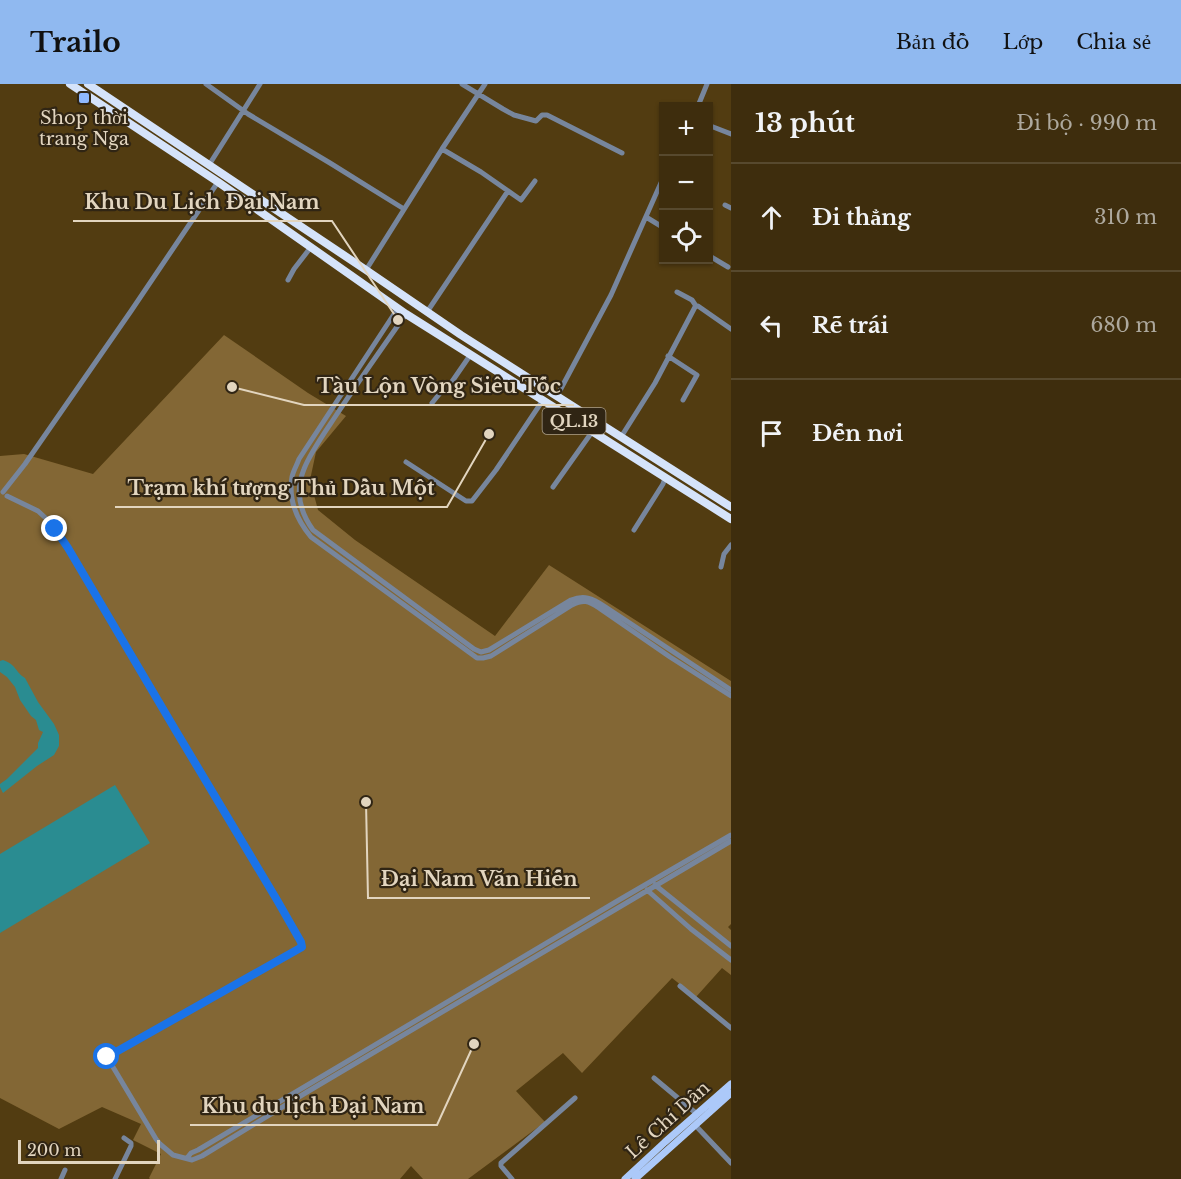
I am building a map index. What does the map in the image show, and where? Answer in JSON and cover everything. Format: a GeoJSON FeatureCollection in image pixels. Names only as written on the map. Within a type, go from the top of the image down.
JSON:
{"type":"FeatureCollection","features":[{"type":"Feature","properties":{"kind":"highway","name":"QL.13"},"geometry":{"type":"LineString","coordinates":[[70,84],[218,182],[406,314],[731,519]]}},
{"type":"Feature","properties":{"kind":"highway","name":"QL.13"},"geometry":{"type":"LineString","coordinates":[[88,84],[413,303],[731,507]]}},
{"type":"Feature","properties":{"kind":"highway"},"geometry":{"type":"LineString","coordinates":[[203,173],[209,165]]}},
{"type":"Feature","properties":{"kind":"highway"},"geometry":{"type":"LineString","coordinates":[[218,182],[223,174]]}},
{"type":"Feature","properties":{"kind":"highway"},"geometry":{"type":"LineString","coordinates":[[398,308],[405,297]]}},
{"type":"Feature","properties":{"kind":"highway"},"geometry":{"type":"LineString","coordinates":[[406,314],[413,303]]}},
{"type":"Feature","properties":{"kind":"main road","name":"Lê Chí Dân"},"geometry":{"type":"LineString","coordinates":[[630,1178],[731,1084]]}},
{"type":"Feature","properties":{"kind":"main road","name":"Lê Chí Dân"},"geometry":{"type":"LineString","coordinates":[[630,1178],[731,1093]]}},
{"type":"Feature","properties":{"kind":"street"},"geometry":{"type":"LineString","coordinates":[[206,84],[243,110],[404,209]]}},
{"type":"Feature","properties":{"kind":"street"},"geometry":{"type":"LineString","coordinates":[[209,165],[260,84]]}},
{"type":"Feature","properties":{"kind":"street"},"geometry":{"type":"LineString","coordinates":[[462,84],[514,115],[536,121],[543,115],[547,115],[622,153]]}},
{"type":"Feature","properties":{"kind":"street"},"geometry":{"type":"LineString","coordinates":[[366,270],[485,84]]}},
{"type":"Feature","properties":{"kind":"street"},"geometry":{"type":"LineString","coordinates":[[700,102],[707,84]]}},
{"type":"Feature","properties":{"kind":"street"},"geometry":{"type":"LineString","coordinates":[[713,127],[731,134]]}},
{"type":"Feature","properties":{"kind":"street"},"geometry":{"type":"LineString","coordinates":[[442,149],[481,172],[521,200],[535,181]]}},
{"type":"Feature","properties":{"kind":"street"},"geometry":{"type":"LineString","coordinates":[[218,182],[5,494],[38,511],[51,523],[68,548],[301,942],[302,947],[107,1057],[160,1144],[173,1155],[192,1160],[202,1156],[731,835]]}},
{"type":"Feature","properties":{"kind":"street"},"geometry":{"type":"LineString","coordinates":[[557,396],[611,295],[659,186]]}},
{"type":"Feature","properties":{"kind":"street"},"geometry":{"type":"LineString","coordinates":[[427,312],[508,191]]}},
{"type":"Feature","properties":{"kind":"street"},"geometry":{"type":"LineString","coordinates":[[725,205],[731,208]]}},
{"type":"Feature","properties":{"kind":"street"},"geometry":{"type":"LineString","coordinates":[[646,217],[659,225]]}},
{"type":"Feature","properties":{"kind":"street"},"geometry":{"type":"LineString","coordinates":[[288,280],[311,247]]}},
{"type":"Feature","properties":{"kind":"street"},"geometry":{"type":"LineString","coordinates":[[713,258],[728,267]]}},
{"type":"Feature","properties":{"kind":"street"},"geometry":{"type":"LineString","coordinates":[[677,292],[692,300],[696,306],[731,329]]}},
{"type":"Feature","properties":{"kind":"street"},"geometry":{"type":"LineString","coordinates":[[621,437],[655,383],[696,306]]}},
{"type":"Feature","properties":{"kind":"street"},"geometry":{"type":"LineString","coordinates":[[398,308],[299,459],[292,476],[291,494],[295,513],[311,537],[477,658],[491,656],[572,605],[584,601],[599,608],[731,696]]}},
{"type":"Feature","properties":{"kind":"street"},"geometry":{"type":"LineString","coordinates":[[406,314],[338,413],[304,469],[299,498],[303,513],[313,530],[481,652],[489,650],[571,600],[584,596],[604,606],[731,690]]}},
{"type":"Feature","properties":{"kind":"street"},"geometry":{"type":"LineString","coordinates":[[392,316],[400,321]]}},
{"type":"Feature","properties":{"kind":"street"},"geometry":{"type":"LineString","coordinates":[[432,403],[451,383],[471,354]]}},
{"type":"Feature","properties":{"kind":"street"},"geometry":{"type":"LineString","coordinates":[[668,356],[697,375],[683,400]]}},
{"type":"Feature","properties":{"kind":"street"},"geometry":{"type":"LineString","coordinates":[[406,462],[470,502],[496,470],[543,400]]}},
{"type":"Feature","properties":{"kind":"street"},"geometry":{"type":"LineString","coordinates":[[553,487],[592,432]]}},
{"type":"Feature","properties":{"kind":"street"},"geometry":{"type":"LineString","coordinates":[[634,530],[665,478]]}},
{"type":"Feature","properties":{"kind":"street"},"geometry":{"type":"LineString","coordinates":[[721,567],[724,555],[731,545]]}},
{"type":"Feature","properties":{"kind":"street"},"geometry":{"type":"LineString","coordinates":[[653,883],[696,863],[731,841]]}},
{"type":"Feature","properties":{"kind":"street"},"geometry":{"type":"LineString","coordinates":[[653,883],[731,946]]}},
{"type":"Feature","properties":{"kind":"street"},"geometry":{"type":"LineString","coordinates":[[645,889],[731,960]]}},
{"type":"Feature","properties":{"kind":"street"},"geometry":{"type":"LineString","coordinates":[[680,986],[731,1028]]}},
{"type":"Feature","properties":{"kind":"street"},"geometry":{"type":"LineString","coordinates":[[654,1078],[697,1114]]}},
{"type":"Feature","properties":{"kind":"street"},"geometry":{"type":"LineString","coordinates":[[512,1179],[501,1163],[575,1098]]}},
{"type":"Feature","properties":{"kind":"street"},"geometry":{"type":"LineString","coordinates":[[694,1125],[731,1163]]}},
{"type":"Feature","properties":{"kind":"street"},"geometry":{"type":"LineString","coordinates":[[116,1179],[132,1146],[123,1138]]}},
{"type":"Feature","properties":{"kind":"street"},"geometry":{"type":"LineString","coordinates":[[61,1179],[65,1170]]}},
{"type":"Feature","properties":{"kind":"shaded area"},"geometry":{"type":"Polygon","coordinates":[[[224,335],[308,393],[346,416],[316,452],[310,480],[318,510],[355,540],[495,636],[549,565],[731,681],[731,924],[728,927],[731,930],[731,975],[722,968],[696,997],[672,978],[582,1073],[563,1053],[516,1091],[545,1122],[468,1179],[423,1179],[411,1166],[400,1179],[150,1179],[161,1154],[133,1140],[141,1124],[102,1107],[59,1129],[0,1098],[0,456],[24,454],[93,474],[224,335]]]}},
{"type":"Feature","properties":{"kind":"water"},"geometry":{"type":"Polygon","coordinates":[[[0,661],[11,664],[25,678],[38,702],[54,724],[59,735],[59,746],[54,755],[3,793],[0,784],[38,748],[43,732],[39,730],[36,720],[20,700],[15,687],[0,672],[0,661]]]}},
{"type":"Feature","properties":{"kind":"water"},"geometry":{"type":"Polygon","coordinates":[[[115,785],[150,843],[0,933],[0,854],[115,785]]]}},
{"type":"Feature","properties":{"kind":"place","name":"Shop thời trang Nga"},"geometry":{"type":"Point","coordinates":[84,98]}},
{"type":"Feature","properties":{"kind":"place","name":"Khu Du Lịch Đại Nam"},"geometry":{"type":"Point","coordinates":[398,320]}},
{"type":"Feature","properties":{"kind":"place","name":"Tàu Lộn Vòng Siêu Tốc"},"geometry":{"type":"Point","coordinates":[232,387]}},
{"type":"Feature","properties":{"kind":"place","name":"Trạm khí tượng Thủ Dầu Một"},"geometry":{"type":"Point","coordinates":[489,434]}},
{"type":"Feature","properties":{"kind":"place","name":"Đại Nam Văn Hiến"},"geometry":{"type":"Point","coordinates":[366,802]}},
{"type":"Feature","properties":{"kind":"place","name":"Khu du lịch Đại Nam"},"geometry":{"type":"Point","coordinates":[474,1044]}},
{"type":"Feature","properties":{"kind":"route"},"geometry":{"type":"LineString","coordinates":[[55,529],[220,802],[302,947],[107,1057]]}}]}
